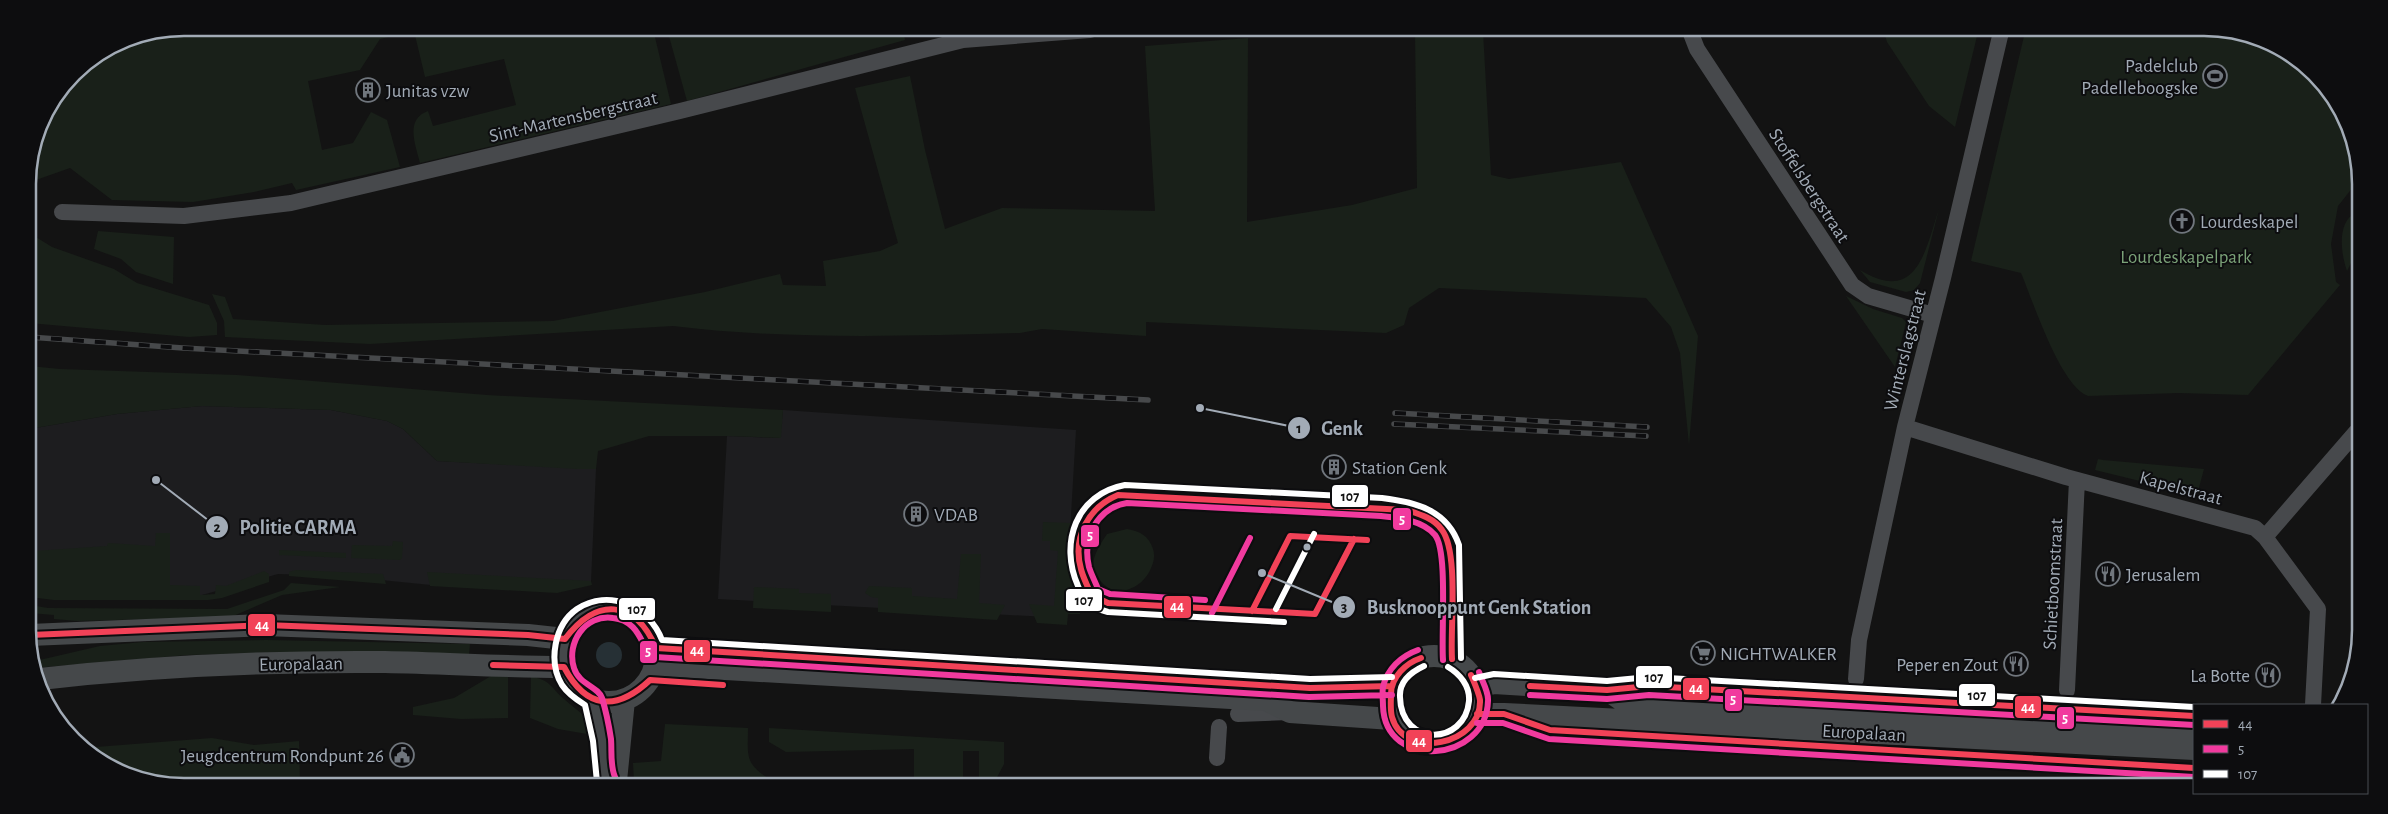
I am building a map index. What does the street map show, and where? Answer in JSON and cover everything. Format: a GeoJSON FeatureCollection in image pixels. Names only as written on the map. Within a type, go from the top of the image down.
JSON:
{"type":"FeatureCollection","features":[{"type":"Feature","properties":{"kind":"main road"},"geometry":{"type":"LineString","coordinates":[[613,609],[632,614],[640,620],[653,638],[656,657],[650,680],[639,692],[624,700],[604,702],[593,700],[580,692],[570,681],[564,667],[562,653],[565,639],[571,628],[590,612],[613,609]]}},
{"type":"Feature","properties":{"kind":"main road","name":"Europalaan"},"geometry":{"type":"LineString","coordinates":[[37,635],[264,625],[528,634],[565,639]]}},
{"type":"Feature","properties":{"kind":"main road"},"geometry":{"type":"LineString","coordinates":[[1428,656],[1440,656],[1456,661],[1472,676],[1477,688],[1479,701],[1477,714],[1471,726],[1462,735],[1451,741],[1439,744],[1426,744],[1414,740],[1392,719],[1390,699],[1392,686],[1398,674],[1408,665],[1428,656]]}},
{"type":"Feature","properties":{"kind":"main road"},"geometry":{"type":"LineString","coordinates":[[656,657],[1300,687],[1373,688],[1392,686]]}},
{"type":"Feature","properties":{"kind":"main road"},"geometry":{"type":"LineString","coordinates":[[656,657],[1266,700],[1290,712],[1392,719]]}},
{"type":"Feature","properties":{"kind":"main road","name":"Europalaan"},"geometry":{"type":"LineString","coordinates":[[45,679],[165,668],[266,663],[386,662],[564,667]]}},
{"type":"Feature","properties":{"kind":"main road","name":"Europalaan"},"geometry":{"type":"LineString","coordinates":[[1477,688],[1494,684],[1607,690],[1626,702],[2193,732]]}},
{"type":"Feature","properties":{"kind":"main road"},"geometry":{"type":"LineString","coordinates":[[593,700],[602,740],[605,778]]}},
{"type":"Feature","properties":{"kind":"main road"},"geometry":{"type":"LineString","coordinates":[[618,778],[619,740],[624,700]]}},
{"type":"Feature","properties":{"kind":"main road","name":"Europalaan"},"geometry":{"type":"LineString","coordinates":[[1477,714],[2193,749]]}},
{"type":"Feature","properties":{"kind":"street","name":"Stoffelsbergstraat"},"geometry":{"type":"LineString","coordinates":[[1692,36],[1697,49],[1852,285],[1868,296],[1933,314]]}},
{"type":"Feature","properties":{"kind":"street","name":"Winterslagstraat"},"geometry":{"type":"LineString","coordinates":[[1856,679],[1860,640],[1905,427],[2000,36]]}},
{"type":"Feature","properties":{"kind":"street","name":"Sint-Martensbergstraat"},"geometry":{"type":"LineString","coordinates":[[62,212],[184,216],[290,203],[680,111],[963,40],[1006,37]]}},
{"type":"Feature","properties":{"kind":"street","name":"Kapelstraat"},"geometry":{"type":"LineString","coordinates":[[1905,427],[2077,480],[2255,528],[2265,537],[2318,609],[2313,704]]}},
{"type":"Feature","properties":{"kind":"street"},"geometry":{"type":"LineString","coordinates":[[2265,537],[2352,437]]}},
{"type":"Feature","properties":{"kind":"street","name":"Schietboomstraat"},"geometry":{"type":"LineString","coordinates":[[2067,690],[2077,480]]}},
{"type":"Feature","properties":{"kind":"street","name":"Europalaan"},"geometry":{"type":"LineString","coordinates":[[1607,690],[1637,688]]}},
{"type":"Feature","properties":{"kind":"street"},"geometry":{"type":"LineString","coordinates":[[1238,714],[1290,712]]}},
{"type":"Feature","properties":{"kind":"street","name":"Europalaan"},"geometry":{"type":"LineString","coordinates":[[1504,714],[1550,730],[1620,734]]}},
{"type":"Feature","properties":{"kind":"street"},"geometry":{"type":"LineString","coordinates":[[1217,758],[1219,727]]}},
{"type":"Feature","properties":{"kind":"shaded area"},"geometry":{"type":"Polygon","coordinates":[[[202,406],[331,410],[387,421],[403,429],[437,461],[596,469],[591,582],[431,585],[341,576],[278,574],[202,595],[121,595],[36,565],[36,428],[117,414],[202,406]]]}},
{"type":"Feature","properties":{"kind":"shaded area"},"geometry":{"type":"Polygon","coordinates":[[[783,410],[1076,430],[1065,618],[718,599],[727,436],[780,438],[783,410]]]}},
{"type":"Feature","properties":{"kind":"shaded area"},"geometry":{"type":"Polygon","coordinates":[[[609,642],[618,646],[622,655],[618,664],[609,668],[600,664],[596,655],[600,646],[609,642]]]}},
{"type":"Feature","properties":{"kind":"green space"},"geometry":{"type":"Polygon","coordinates":[[[1415,36],[1483,36],[1491,175],[1509,179],[1621,162],[1698,336],[1689,445],[1680,353],[1671,327],[1646,298],[1439,288],[1409,308],[1404,325],[1386,333],[1146,322],[1146,336],[1042,329],[1020,333],[846,336],[759,333],[673,326],[370,344],[225,337],[224,321],[212,294],[225,297],[233,319],[325,325],[553,321],[705,292],[780,274],[783,285],[826,286],[823,261],[880,251],[898,243],[855,88],[910,76],[925,150],[945,229],[1002,208],[1155,211],[1145,46],[1248,38],[1247,222],[1352,205],[1417,188],[1415,36]]]}},
{"type":"Feature","properties":{"kind":"green space"},"geometry":{"type":"Polygon","coordinates":[[[1885,36],[1977,36],[1955,127],[1929,106],[1887,42],[1885,36]]]}},
{"type":"Feature","properties":{"kind":"green space","name":"Lourdeskapelpark"},"geometry":{"type":"Polygon","coordinates":[[[2024,36],[2203,36],[2242,41],[2286,61],[2301,73],[2327,102],[2344,137],[2349,156],[2352,188],[2338,206],[2331,244],[2336,282],[2340,285],[2248,395],[2179,393],[2088,396],[2078,389],[2067,377],[2048,341],[2021,273],[1971,261],[2024,36]]]}},
{"type":"Feature","properties":{"kind":"green space"},"geometry":{"type":"Polygon","coordinates":[[[175,37],[389,37],[380,39],[360,70],[308,81],[322,150],[353,143],[371,112],[387,120],[400,167],[296,190],[292,183],[254,192],[193,202],[112,200],[70,168],[37,180],[41,146],[56,110],[73,87],[94,67],[102,61],[137,44],[175,37]]]}},
{"type":"Feature","properties":{"kind":"green space"},"geometry":{"type":"Polygon","coordinates":[[[415,37],[655,37],[671,104],[420,163],[414,140],[414,126],[416,120],[421,115],[428,111],[433,126],[516,105],[504,59],[425,77],[415,37]]]}},
{"type":"Feature","properties":{"kind":"green space"},"geometry":{"type":"Polygon","coordinates":[[[669,37],[904,37],[905,40],[687,101],[669,37]]]}},
{"type":"Feature","properties":{"kind":"green space"},"geometry":{"type":"Polygon","coordinates":[[[1939,209],[1920,283],[1914,290],[1906,292],[1870,282],[1860,270],[1879,279],[1894,281],[1906,277],[1916,268],[1929,241],[1939,209]]]}},
{"type":"Feature","properties":{"kind":"green space"},"geometry":{"type":"Polygon","coordinates":[[[2352,215],[2352,261],[2347,271],[2343,256],[2342,238],[2343,230],[2352,215]]]}},
{"type":"Feature","properties":{"kind":"green space"},"geometry":{"type":"Polygon","coordinates":[[[98,231],[174,237],[173,284],[136,272],[121,259],[94,249],[98,231]]]}},
{"type":"Feature","properties":{"kind":"green space"},"geometry":{"type":"Polygon","coordinates":[[[37,238],[52,247],[114,269],[137,283],[209,305],[217,323],[217,335],[189,337],[37,324],[37,238]]]}},
{"type":"Feature","properties":{"kind":"green space"},"geometry":{"type":"Polygon","coordinates":[[[1846,296],[1873,309],[1902,318],[1906,322],[1895,367],[1846,296]]]}},
{"type":"Feature","properties":{"kind":"green space"},"geometry":{"type":"Polygon","coordinates":[[[37,367],[237,375],[487,395],[783,410],[781,438],[649,436],[598,451],[596,469],[437,461],[403,429],[387,421],[331,410],[202,406],[117,414],[36,428],[37,367]]]}},
{"type":"Feature","properties":{"kind":"green space"},"geometry":{"type":"Polygon","coordinates":[[[2098,459],[2204,469],[2197,495],[2095,470],[2098,459]]]}},
{"type":"Feature","properties":{"kind":"green space"},"geometry":{"type":"Polygon","coordinates":[[[1043,522],[1071,523],[1074,526],[1072,565],[1080,596],[1080,614],[1068,614],[1067,625],[1037,623],[1029,604],[1054,606],[1058,551],[1050,550],[1050,541],[1042,541],[1043,522]]]}},
{"type":"Feature","properties":{"kind":"green space"},"geometry":{"type":"Polygon","coordinates":[[[1127,529],[1140,533],[1151,544],[1154,554],[1152,566],[1142,582],[1135,587],[1128,590],[1112,590],[1099,579],[1094,569],[1095,556],[1107,534],[1127,529]]]}},
{"type":"Feature","properties":{"kind":"green space"},"geometry":{"type":"Polygon","coordinates":[[[156,533],[170,533],[170,585],[200,586],[200,595],[215,594],[216,585],[226,586],[264,571],[269,574],[269,582],[222,598],[208,600],[54,600],[36,598],[36,551],[107,546],[108,543],[155,546],[156,533]]]}},
{"type":"Feature","properties":{"kind":"green space"},"geometry":{"type":"Polygon","coordinates":[[[393,541],[403,542],[402,558],[400,560],[351,558],[352,545],[392,546],[393,541]]]}},
{"type":"Feature","properties":{"kind":"green space"},"geometry":{"type":"Polygon","coordinates":[[[279,550],[346,553],[346,558],[279,555],[279,550]]]}},
{"type":"Feature","properties":{"kind":"green space"},"geometry":{"type":"Polygon","coordinates":[[[961,554],[981,554],[979,603],[1005,605],[997,620],[878,612],[878,598],[871,597],[865,593],[869,586],[912,588],[912,596],[957,599],[961,554]]]}},
{"type":"Feature","properties":{"kind":"green space"},"geometry":{"type":"Polygon","coordinates":[[[296,570],[383,574],[386,584],[289,576],[289,572],[296,570]]]}},
{"type":"Feature","properties":{"kind":"green space"},"geometry":{"type":"Polygon","coordinates":[[[427,572],[591,581],[592,585],[557,593],[430,586],[427,572]]]}},
{"type":"Feature","properties":{"kind":"green space"},"geometry":{"type":"Polygon","coordinates":[[[291,583],[340,587],[282,595],[231,617],[77,621],[54,619],[54,615],[36,614],[36,606],[48,608],[227,609],[284,590],[291,583]]]}},
{"type":"Feature","properties":{"kind":"green space"},"geometry":{"type":"Polygon","coordinates":[[[754,587],[799,589],[799,593],[831,594],[831,612],[753,608],[754,587]]]}},
{"type":"Feature","properties":{"kind":"green space"},"geometry":{"type":"Polygon","coordinates":[[[266,640],[470,644],[469,655],[284,652],[188,655],[41,667],[40,660],[100,646],[143,642],[266,640]]]}},
{"type":"Feature","properties":{"kind":"green space"},"geometry":{"type":"Polygon","coordinates":[[[508,675],[508,718],[461,719],[413,715],[413,707],[454,698],[491,676],[508,675]]]}},
{"type":"Feature","properties":{"kind":"green space"},"geometry":{"type":"Polygon","coordinates":[[[531,676],[547,682],[582,714],[588,722],[593,735],[558,729],[530,718],[531,676]]]}},
{"type":"Feature","properties":{"kind":"green space"},"geometry":{"type":"Polygon","coordinates":[[[665,724],[748,728],[749,757],[755,768],[768,778],[634,778],[633,763],[661,761],[665,724]]]}},
{"type":"Feature","properties":{"kind":"green space"},"geometry":{"type":"Polygon","coordinates":[[[769,728],[1004,742],[1004,764],[997,778],[979,778],[979,751],[963,751],[963,778],[914,778],[914,749],[786,752],[769,742],[769,728]]]}},
{"type":"Feature","properties":{"kind":"green space"},"geometry":{"type":"Polygon","coordinates":[[[212,738],[254,745],[299,741],[300,778],[185,778],[165,776],[146,773],[128,766],[110,758],[94,747],[212,738]]]}},
{"type":"Feature","properties":{"kind":"railway"},"geometry":{"type":"LineString","coordinates":[[37,338],[183,348],[1148,400]]}},
{"type":"Feature","properties":{"kind":"railway"},"geometry":{"type":"LineString","coordinates":[[1395,413],[1647,427]]}},
{"type":"Feature","properties":{"kind":"railway"},"geometry":{"type":"LineString","coordinates":[[1394,424],[1646,436]]}},
{"type":"Feature","properties":{"kind":"transit line","name":"107"},"geometry":{"type":"LineString","coordinates":[[1284,622],[1108,612],[1098,609],[1083,598],[1073,570],[1070,553],[1076,523],[1094,499],[1108,490],[1125,485],[1382,498],[1418,505],[1429,510],[1447,523],[1459,545],[1461,658]]}},
{"type":"Feature","properties":{"kind":"transit line","name":"44"},"geometry":{"type":"LineString","coordinates":[[1354,539],[1315,614],[1108,603],[1091,595],[1082,572],[1079,557],[1079,546],[1085,524],[1099,507],[1118,495],[1406,510],[1435,522],[1442,530],[1447,541],[1453,591],[1452,659]]}},
{"type":"Feature","properties":{"kind":"transit line","name":"5"},"geometry":{"type":"LineString","coordinates":[[1205,600],[1110,594],[1098,589],[1090,570],[1087,556],[1090,535],[1094,526],[1107,511],[1127,503],[1381,516],[1417,523],[1430,530],[1435,535],[1439,544],[1443,574],[1443,660]]}},
{"type":"Feature","properties":{"kind":"transit line","name":"107"},"geometry":{"type":"LineString","coordinates":[[1276,609],[1314,534]]}},
{"type":"Feature","properties":{"kind":"transit line","name":"44"},"geometry":{"type":"LineString","coordinates":[[1252,611],[1290,536],[1367,540]]}},
{"type":"Feature","properties":{"kind":"transit line","name":"5"},"geometry":{"type":"LineString","coordinates":[[1212,613],[1250,538]]}},
{"type":"Feature","properties":{"kind":"transit line","name":"107"},"geometry":{"type":"LineString","coordinates":[[597,778],[593,741],[585,705],[570,694],[562,685],[555,666],[555,655],[558,634],[569,616],[577,609],[589,603],[602,600],[627,604],[638,610],[648,618],[662,640],[1310,679],[1392,677]]}},
{"type":"Feature","properties":{"kind":"transit line","name":"44"},"geometry":{"type":"LineString","coordinates":[[37,635],[265,625],[528,635],[565,639],[577,625],[589,616],[602,610],[614,609],[626,613],[637,620],[647,632],[656,648],[1310,688],[1392,686]]}},
{"type":"Feature","properties":{"kind":"transit line","name":"5"},"geometry":{"type":"LineString","coordinates":[[615,777],[613,773],[610,734],[602,698],[597,691],[576,674],[572,659],[575,640],[580,632],[586,625],[603,618],[623,620],[630,625],[636,631],[650,654],[655,657],[1309,697],[1392,695]]}},
{"type":"Feature","properties":{"kind":"transit line","name":"5"},"geometry":{"type":"LineString","coordinates":[[1418,650],[1406,656],[1391,669],[1383,687],[1383,706],[1388,727],[1400,741],[1417,749],[1435,751],[1454,747],[1471,737],[1483,722],[1488,701],[1479,672]]}},
{"type":"Feature","properties":{"kind":"transit line","name":"44"},"geometry":{"type":"LineString","coordinates":[[1421,658],[1410,663],[1400,672],[1392,688],[1392,717],[1399,731],[1411,739],[1426,743],[1441,742],[1456,737],[1469,728],[1477,715],[1480,700],[1471,675]]}},
{"type":"Feature","properties":{"kind":"transit line","name":"44"},"geometry":{"type":"LineString","coordinates":[[493,665],[564,667],[582,691],[592,698],[602,701],[614,701],[625,697],[650,680],[723,685]]}},
{"type":"Feature","properties":{"kind":"transit line","name":"107"},"geometry":{"type":"LineString","coordinates":[[1424,666],[1407,678],[1400,692],[1400,697],[1403,713],[1411,725],[1421,732],[1433,735],[1446,733],[1457,726],[1465,716],[1469,701],[1466,685],[1448,667]]}},
{"type":"Feature","properties":{"kind":"transit line","name":"107"},"geometry":{"type":"LineString","coordinates":[[1475,678],[1494,674],[1607,681],[1649,677],[2193,707]]}},
{"type":"Feature","properties":{"kind":"transit line","name":"44"},"geometry":{"type":"LineString","coordinates":[[1530,686],[1607,690],[1649,686],[2193,716]]}},
{"type":"Feature","properties":{"kind":"transit line","name":"5"},"geometry":{"type":"LineString","coordinates":[[1530,695],[1607,699],[1649,695],[2193,725]]}},
{"type":"Feature","properties":{"kind":"transit line","name":"44"},"geometry":{"type":"LineString","coordinates":[[1477,714],[1504,714],[1550,730],[2193,768]]}},
{"type":"Feature","properties":{"kind":"transit line","name":"5"},"geometry":{"type":"LineString","coordinates":[[1477,723],[1503,723],[1549,739],[2193,777]]}},
{"type":"Feature","properties":{"kind":"place","name":"Padelclub Padelleboogske"},"geometry":{"type":"Point","coordinates":[2215,76]}},
{"type":"Feature","properties":{"kind":"place","name":"Junitas vzw"},"geometry":{"type":"Point","coordinates":[368,90]}},
{"type":"Feature","properties":{"kind":"place","name":"Lourdeskapel"},"geometry":{"type":"Point","coordinates":[2182,221]}},
{"type":"Feature","properties":{"kind":"place","name":"Genk"},"geometry":{"type":"Point","coordinates":[1200,408]}},
{"type":"Feature","properties":{"kind":"place","name":"Station Genk"},"geometry":{"type":"Point","coordinates":[1334,467]}},
{"type":"Feature","properties":{"kind":"place","name":"Politie CARMA"},"geometry":{"type":"Point","coordinates":[156,480]}},
{"type":"Feature","properties":{"kind":"place","name":"VDAB"},"geometry":{"type":"Point","coordinates":[916,514]}},
{"type":"Feature","properties":{"kind":"place","name":"Busknooppunt Genk Station"},"geometry":{"type":"Point","coordinates":[1262,573]}},
{"type":"Feature","properties":{"kind":"place","name":"Jerusalem"},"geometry":{"type":"Point","coordinates":[2108,574]}},
{"type":"Feature","properties":{"kind":"place","name":"NIGHTWALKER"},"geometry":{"type":"Point","coordinates":[1703,653]}},
{"type":"Feature","properties":{"kind":"place","name":"Peper en Zout"},"geometry":{"type":"Point","coordinates":[2016,664]}},
{"type":"Feature","properties":{"kind":"place","name":"La Botte"},"geometry":{"type":"Point","coordinates":[2268,675]}},
{"type":"Feature","properties":{"kind":"place","name":"Jeugdcentrum Rondpunt 26"},"geometry":{"type":"Point","coordinates":[402,755]}}]}
